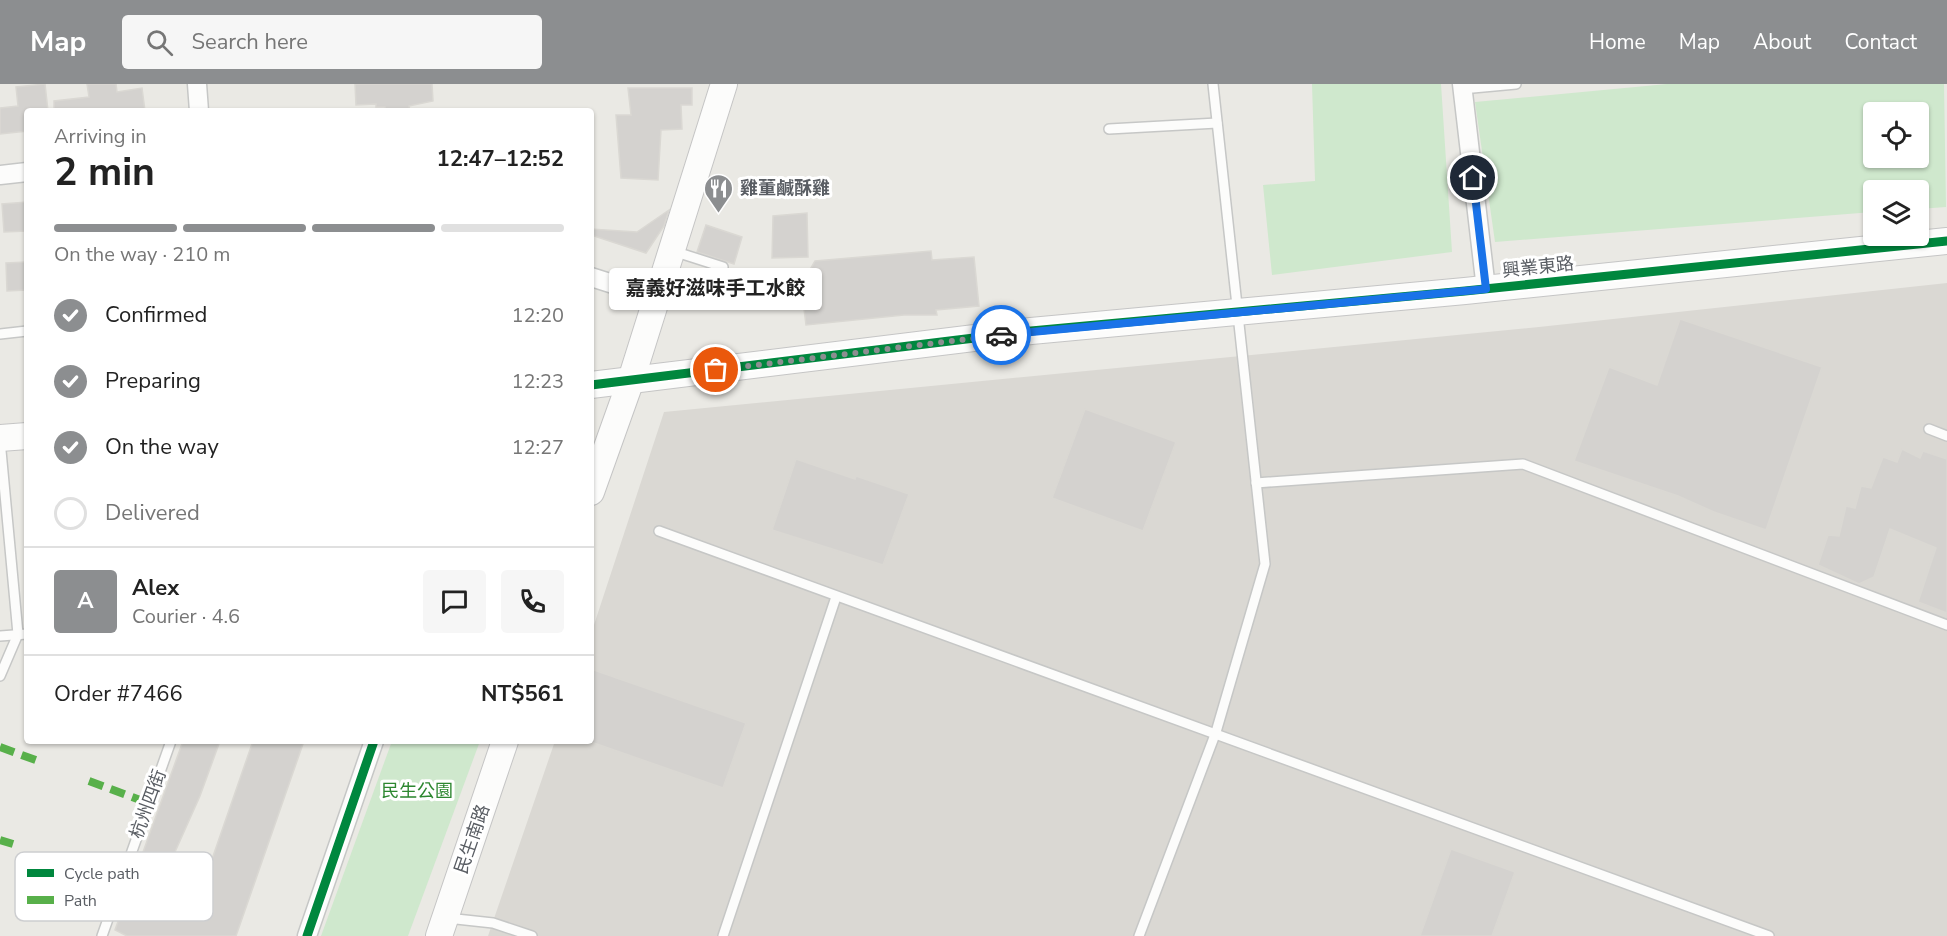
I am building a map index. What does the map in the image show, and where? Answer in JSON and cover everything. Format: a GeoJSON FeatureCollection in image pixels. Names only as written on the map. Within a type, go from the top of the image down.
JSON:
{"type":"FeatureCollection","features":[{"type":"Feature","properties":{"kind":"street"},"geometry":{"type":"LineString","coordinates":[[197,84],[200,108]]}},
{"type":"Feature","properties":{"kind":"street"},"geometry":{"type":"LineString","coordinates":[[594,484],[631,380],[724,84]]}},
{"type":"Feature","properties":{"kind":"street"},"geometry":{"type":"LineString","coordinates":[[1462,87],[1486,289]]}},
{"type":"Feature","properties":{"kind":"street"},"geometry":{"type":"LineString","coordinates":[[0,175],[24,172]]}},
{"type":"Feature","properties":{"kind":"street","name":"興業東路"},"geometry":{"type":"LineString","coordinates":[[594,385],[1031,331],[1486,289],[1947,241]]}},
{"type":"Feature","properties":{"kind":"street"},"geometry":{"type":"LineString","coordinates":[[594,278],[657,298]]}},
{"type":"Feature","properties":{"kind":"street"},"geometry":{"type":"LineString","coordinates":[[0,438],[24,436]]}},
{"type":"Feature","properties":{"kind":"street"},"geometry":{"type":"LineString","coordinates":[[307,936],[373,744]]}},
{"type":"Feature","properties":{"kind":"street","name":"民生南路"},"geometry":{"type":"LineString","coordinates":[[442,927],[504,744]]}},
{"type":"Feature","properties":{"kind":"lane"},"geometry":{"type":"LineString","coordinates":[[1139,936],[1216,732],[1265,564],[1213,84]]}},
{"type":"Feature","properties":{"kind":"lane"},"geometry":{"type":"LineString","coordinates":[[1462,87],[1516,84]]}},
{"type":"Feature","properties":{"kind":"lane"},"geometry":{"type":"LineString","coordinates":[[1108,129],[1217,123]]}},
{"type":"Feature","properties":{"kind":"lane"},"geometry":{"type":"LineString","coordinates":[[671,251],[723,267]]}},
{"type":"Feature","properties":{"kind":"lane"},"geometry":{"type":"LineString","coordinates":[[0,334],[24,331]]}},
{"type":"Feature","properties":{"kind":"lane"},"geometry":{"type":"LineString","coordinates":[[1929,429],[1947,436]]}},
{"type":"Feature","properties":{"kind":"lane"},"geometry":{"type":"LineString","coordinates":[[0,438],[23,634],[0,676]]}},
{"type":"Feature","properties":{"kind":"lane"},"geometry":{"type":"LineString","coordinates":[[1256,483],[1523,464],[1947,625]]}},
{"type":"Feature","properties":{"kind":"lane"},"geometry":{"type":"LineString","coordinates":[[659,531],[836,597],[1216,732],[1769,936]]}},
{"type":"Feature","properties":{"kind":"lane"},"geometry":{"type":"LineString","coordinates":[[723,936],[836,597]]}},
{"type":"Feature","properties":{"kind":"lane"},"geometry":{"type":"LineString","coordinates":[[0,636],[23,634]]}},
{"type":"Feature","properties":{"kind":"lane","name":"杭州四街"},"geometry":{"type":"LineString","coordinates":[[132,852],[170,744]]}},
{"type":"Feature","properties":{"kind":"lane","name":"杭州四街"},"geometry":{"type":"LineString","coordinates":[[102,936],[107,921]]}},
{"type":"Feature","properties":{"kind":"lane"},"geometry":{"type":"LineString","coordinates":[[442,927],[493,923],[532,936]]}},
{"type":"Feature","properties":{"kind":"shaded area"},"geometry":{"type":"Polygon","coordinates":[[[1947,283],[1947,936],[488,936],[554,744],[594,744],[594,625],[664,412],[1539,327],[1947,283]]]}},
{"type":"Feature","properties":{"kind":"green space"},"geometry":{"type":"Polygon","coordinates":[[[1312,84],[1441,84],[1452,252],[1272,275],[1263,185],[1315,181],[1312,84]]]}},
{"type":"Feature","properties":{"kind":"green space"},"geometry":{"type":"Polygon","coordinates":[[[1667,84],[1944,84],[1946,207],[1929,208],[1929,180],[1863,180],[1863,213],[1495,242],[1475,102],[1667,84]]]}},
{"type":"Feature","properties":{"kind":"green space","name":"民生公園"},"geometry":{"type":"Polygon","coordinates":[[[391,744],[479,744],[408,936],[321,936],[391,744]]]}},
{"type":"Feature","properties":{"kind":"building"},"geometry":{"type":"Polygon","coordinates":[[[45,84],[48,108],[24,108],[24,131],[0,134],[0,108],[18,106],[16,87],[45,84]]]}},
{"type":"Feature","properties":{"kind":"building"},"geometry":{"type":"Polygon","coordinates":[[[87,84],[116,84],[117,92],[142,88],[145,108],[54,108],[54,101],[89,97],[87,84]]]}},
{"type":"Feature","properties":{"kind":"building"},"geometry":{"type":"Polygon","coordinates":[[[355,84],[432,84],[433,101],[409,106],[409,108],[376,107],[376,104],[356,105],[355,84]]]}},
{"type":"Feature","properties":{"kind":"building"},"geometry":{"type":"Polygon","coordinates":[[[628,88],[692,88],[692,105],[681,105],[682,129],[661,130],[658,180],[621,178],[616,115],[631,115],[628,88]]]}},
{"type":"Feature","properties":{"kind":"building"},"geometry":{"type":"Polygon","coordinates":[[[24,202],[24,231],[4,232],[2,204],[24,202]]]}},
{"type":"Feature","properties":{"kind":"building"},"geometry":{"type":"Polygon","coordinates":[[[669,210],[664,226],[646,253],[594,236],[594,229],[637,232],[669,210]]]}},
{"type":"Feature","properties":{"kind":"building"},"geometry":{"type":"Polygon","coordinates":[[[807,213],[808,257],[772,258],[773,216],[807,213]]]}},
{"type":"Feature","properties":{"kind":"building"},"geometry":{"type":"Polygon","coordinates":[[[706,225],[742,237],[734,264],[697,252],[706,225]]]}},
{"type":"Feature","properties":{"kind":"building"},"geometry":{"type":"Polygon","coordinates":[[[931,251],[932,260],[974,257],[979,306],[936,310],[937,315],[904,315],[806,325],[801,285],[815,261],[931,251]]]}},
{"type":"Feature","properties":{"kind":"building"},"geometry":{"type":"Polygon","coordinates":[[[24,262],[24,290],[7,291],[6,263],[24,262]]]}},
{"type":"Feature","properties":{"kind":"building"},"geometry":{"type":"Polygon","coordinates":[[[1680,319],[1822,367],[1766,530],[1714,512],[1678,496],[1574,461],[1609,367],[1657,385],[1680,319]]]}},
{"type":"Feature","properties":{"kind":"building"},"geometry":{"type":"Polygon","coordinates":[[[1085,409],[1176,442],[1143,531],[1052,498],[1085,409]]]}},
{"type":"Feature","properties":{"kind":"building"},"geometry":{"type":"Polygon","coordinates":[[[1902,449],[1920,458],[1923,451],[1947,459],[1947,613],[1918,602],[1936,548],[1890,529],[1874,577],[1859,584],[1818,565],[1828,535],[1839,536],[1846,506],[1855,508],[1861,486],[1871,488],[1883,457],[1897,462],[1902,449]]]}},
{"type":"Feature","properties":{"kind":"building"},"geometry":{"type":"Polygon","coordinates":[[[796,459],[909,494],[883,565],[772,530],[796,459]]]}},
{"type":"Feature","properties":{"kind":"building"},"geometry":{"type":"Polygon","coordinates":[[[594,670],[746,723],[723,788],[594,743],[594,670]]]}},
{"type":"Feature","properties":{"kind":"building"},"geometry":{"type":"Polygon","coordinates":[[[182,744],[219,744],[200,796],[175,852],[143,852],[182,744]]]}},
{"type":"Feature","properties":{"kind":"building"},"geometry":{"type":"Polygon","coordinates":[[[252,744],[303,744],[236,936],[127,936],[115,930],[118,921],[213,921],[213,856],[252,744]]]}},
{"type":"Feature","properties":{"kind":"building"},"geometry":{"type":"Polygon","coordinates":[[[1451,849],[1515,872],[1492,936],[1420,936],[1451,849]]]}},
{"type":"Feature","properties":{"kind":"marked path"},"geometry":{"type":"LineString","coordinates":[[0,747],[41,762]]}},
{"type":"Feature","properties":{"kind":"marked path"},"geometry":{"type":"LineString","coordinates":[[89,781],[148,803]]}},
{"type":"Feature","properties":{"kind":"marked path"},"geometry":{"type":"LineString","coordinates":[[0,840],[13,844]]}},
{"type":"Feature","properties":{"kind":"cycle path"},"geometry":{"type":"LineString","coordinates":[[594,385],[1031,331],[1465,291],[1947,241]]}},
{"type":"Feature","properties":{"kind":"cycle path"},"geometry":{"type":"LineString","coordinates":[[307,936],[373,744]]}},
{"type":"Feature","properties":{"kind":"way so far"},"geometry":{"type":"LineString","coordinates":[[716,370],[1001,335]]}},
{"type":"Feature","properties":{"kind":"place","name":"雞董鹹酥雞"},"geometry":{"type":"Point","coordinates":[719,214]}},
{"type":"Feature","properties":{"kind":"place","name":"嘉義好滋味手工水餃"},"geometry":{"type":"Point","coordinates":[716,370]}},
{"type":"Feature","properties":{"kind":"route"},"geometry":{"type":"LineString","coordinates":[[1001,335],[1486,289],[1473,178]]}}]}
